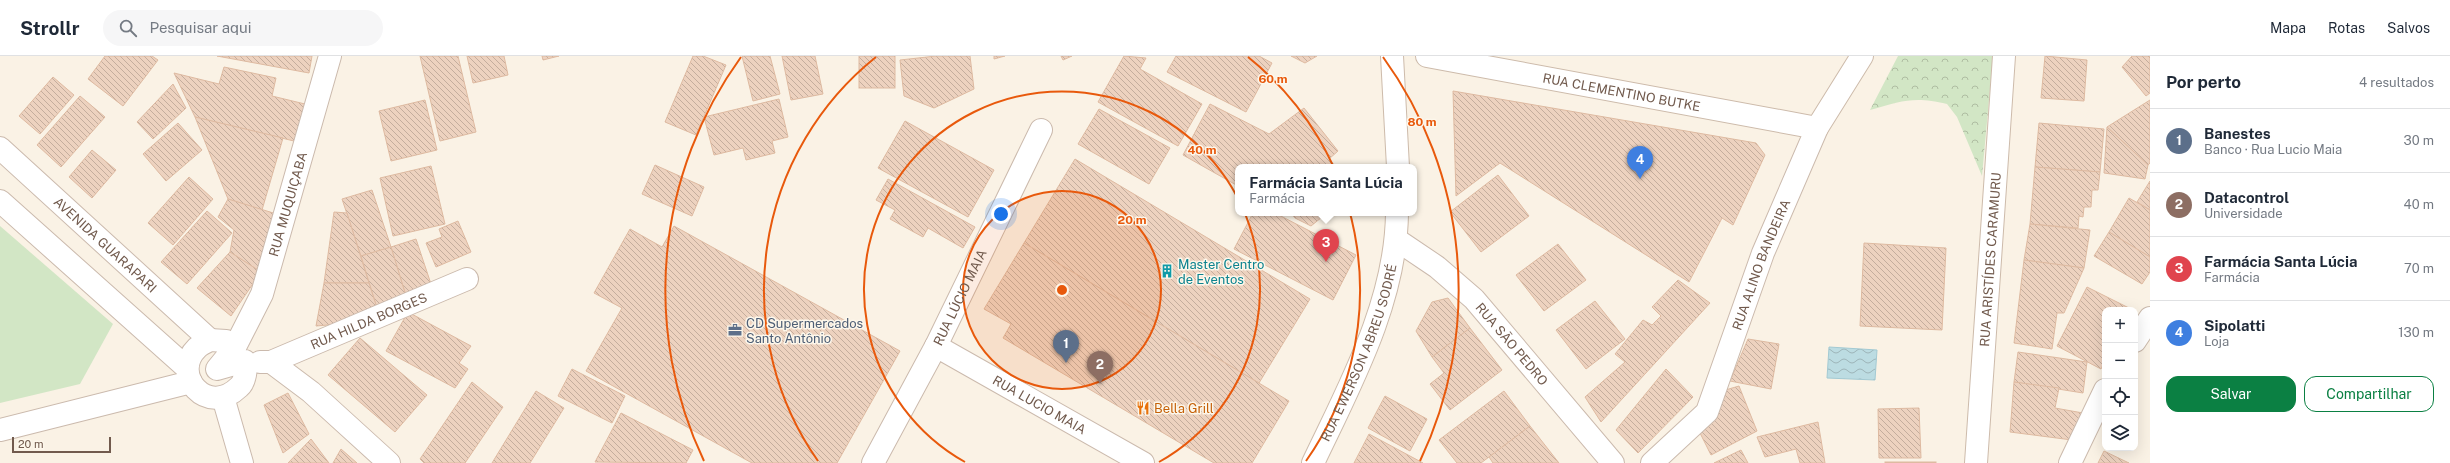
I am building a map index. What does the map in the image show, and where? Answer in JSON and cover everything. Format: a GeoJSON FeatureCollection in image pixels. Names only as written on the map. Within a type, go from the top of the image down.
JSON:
{"type":"FeatureCollection","features":[{"type":"Feature","properties":{"kind":"street","name":"RUA MUQUIÇABA"},"geometry":{"type":"LineString","coordinates":[[240,354],[262,294],[330,56]]}},
{"type":"Feature","properties":{"kind":"street"},"geometry":{"type":"LineString","coordinates":[[1392,56],[1398,164]]}},
{"type":"Feature","properties":{"kind":"street","name":"RUA CLEMENTINO BUTKE"},"geometry":{"type":"LineString","coordinates":[[1427,56],[1817,128]]}},
{"type":"Feature","properties":{"kind":"street","name":"RUA ALINO BANDEIRA"},"geometry":{"type":"LineString","coordinates":[[1652,463],[1707,412],[1763,253],[1817,128],[1862,56]]}},
{"type":"Feature","properties":{"kind":"street","name":"RUA ARISTÍDES CARAMURU"},"geometry":{"type":"LineString","coordinates":[[1976,463],[2004,56]]}},
{"type":"Feature","properties":{"kind":"street","name":"RUA LÚCIO MAIA"},"geometry":{"type":"LineString","coordinates":[[873,463],[936,346],[1041,130]]}},
{"type":"Feature","properties":{"kind":"street","name":"AVENIDA GUARAPARI"},"geometry":{"type":"LineString","coordinates":[[0,148],[210,340]]}},
{"type":"Feature","properties":{"kind":"street"},"geometry":{"type":"LineString","coordinates":[[0,201],[189,375]]}},
{"type":"Feature","properties":{"kind":"street","name":"RUA EWERSON ABREU SODRÉ"},"geometry":{"type":"LineString","coordinates":[[1313,463],[1361,362],[1383,299],[1397,240],[1397,216]]}},
{"type":"Feature","properties":{"kind":"street","name":"RUA SÃO PEDRO"},"geometry":{"type":"LineString","coordinates":[[1397,240],[1437,267],[1474,299],[1613,463]]}},
{"type":"Feature","properties":{"kind":"street","name":"RUA HILDA BORGES"},"geometry":{"type":"LineString","coordinates":[[271,362],[467,279]]}},
{"type":"Feature","properties":{"kind":"street"},"geometry":{"type":"LineString","coordinates":[[2138,336],[2150,318]]}},
{"type":"Feature","properties":{"kind":"street"},"geometry":{"type":"LineString","coordinates":[[210,340],[226,341],[240,354],[246,366],[243,384],[229,396],[211,398],[195,389],[189,375],[188,361],[197,348],[210,340]]}},
{"type":"Feature","properties":{"kind":"street","name":"RUA LUCIO MAIA"},"geometry":{"type":"LineString","coordinates":[[936,346],[1142,463]]}},
{"type":"Feature","properties":{"kind":"street"},"geometry":{"type":"LineString","coordinates":[[240,354],[271,362],[311,392],[389,463]]}},
{"type":"Feature","properties":{"kind":"street"},"geometry":{"type":"LineString","coordinates":[[0,430],[189,375]]}},
{"type":"Feature","properties":{"kind":"street"},"geometry":{"type":"LineString","coordinates":[[2070,463],[2102,396]]}},
{"type":"Feature","properties":{"kind":"street"},"geometry":{"type":"LineString","coordinates":[[223,397],[242,463]]}},
{"type":"Feature","properties":{"kind":"green space"},"geometry":{"type":"Polygon","coordinates":[[[1898,56],[1993,56],[1982,176],[1957,117],[1947,104],[1917,100],[1891,104],[1870,110],[1898,56]]]}},
{"type":"Feature","properties":{"kind":"green space"},"geometry":{"type":"Polygon","coordinates":[[[0,226],[113,324],[80,384],[0,403],[0,226]]]}},
{"type":"Feature","properties":{"kind":"water"},"geometry":{"type":"Polygon","coordinates":[[[1829,347],[1877,350],[1875,380],[1827,378],[1829,347]]]}},
{"type":"Feature","properties":{"kind":"building"},"geometry":{"type":"Polygon","coordinates":[[[105,56],[152,56],[158,60],[123,106],[88,79],[105,56]]]}},
{"type":"Feature","properties":{"kind":"building"},"geometry":{"type":"Polygon","coordinates":[[[217,56],[312,56],[309,73],[217,56]]]}},
{"type":"Feature","properties":{"kind":"building"},"geometry":{"type":"Polygon","coordinates":[[[420,56],[458,56],[476,132],[440,141],[420,56]]]}},
{"type":"Feature","properties":{"kind":"building"},"geometry":{"type":"Polygon","coordinates":[[[467,56],[504,56],[508,75],[473,83],[467,56]]]}},
{"type":"Feature","properties":{"kind":"building"},"geometry":{"type":"Polygon","coordinates":[[[542,56],[559,56],[543,60],[542,56]]]}},
{"type":"Feature","properties":{"kind":"building"},"geometry":{"type":"Polygon","coordinates":[[[693,56],[703,56],[726,65],[696,135],[665,122],[693,56]]]}},
{"type":"Feature","properties":{"kind":"building"},"geometry":{"type":"Polygon","coordinates":[[[742,56],[770,56],[780,94],[753,101],[742,56]]]}},
{"type":"Feature","properties":{"kind":"building"},"geometry":{"type":"Polygon","coordinates":[[[782,56],[815,56],[823,94],[791,100],[782,56]]]}},
{"type":"Feature","properties":{"kind":"building"},"geometry":{"type":"Polygon","coordinates":[[[859,56],[895,56],[895,88],[859,88],[859,56]]]}},
{"type":"Feature","properties":{"kind":"building"},"geometry":{"type":"Polygon","coordinates":[[[936,56],[970,56],[974,89],[934,108],[904,96],[900,60],[936,56]]]}},
{"type":"Feature","properties":{"kind":"building"},"geometry":{"type":"Polygon","coordinates":[[[994,56],[1005,56],[994,59],[994,56]]]}},
{"type":"Feature","properties":{"kind":"building"},"geometry":{"type":"Polygon","coordinates":[[[1061,56],[1072,56],[1063,60],[1061,56]]]}},
{"type":"Feature","properties":{"kind":"building"},"geometry":{"type":"Polygon","coordinates":[[[1124,56],[1146,58],[1140,69],[1202,104],[1178,146],[1098,102],[1124,56]]]}},
{"type":"Feature","properties":{"kind":"building"},"geometry":{"type":"Polygon","coordinates":[[[1176,56],[1259,56],[1272,63],[1246,112],[1167,72],[1176,56]]]}},
{"type":"Feature","properties":{"kind":"building"},"geometry":{"type":"Polygon","coordinates":[[[1291,56],[1317,56],[1305,63],[1291,56]]]}},
{"type":"Feature","properties":{"kind":"building"},"geometry":{"type":"Polygon","coordinates":[[[2045,56],[2087,60],[2084,101],[2041,98],[2045,56]]]}},
{"type":"Feature","properties":{"kind":"building"},"geometry":{"type":"Polygon","coordinates":[[[2132,56],[2150,56],[2150,93],[2146,96],[2122,67],[2132,56]]]}},
{"type":"Feature","properties":{"kind":"building"},"geometry":{"type":"Polygon","coordinates":[[[224,67],[276,78],[272,96],[305,104],[298,142],[195,117],[174,73],[219,84],[224,67]]]}},
{"type":"Feature","properties":{"kind":"building"},"geometry":{"type":"Polygon","coordinates":[[[53,77],[74,95],[40,134],[19,116],[53,77]]]}},
{"type":"Feature","properties":{"kind":"building"},"geometry":{"type":"Polygon","coordinates":[[[173,84],[186,108],[153,139],[137,122],[173,84]]]}},
{"type":"Feature","properties":{"kind":"building"},"geometry":{"type":"Polygon","coordinates":[[[1453,91],[1756,143],[1765,155],[1733,225],[1722,218],[1689,282],[1500,163],[1456,196],[1453,91]]]}},
{"type":"Feature","properties":{"kind":"building"},"geometry":{"type":"Polygon","coordinates":[[[80,96],[105,117],[61,167],[37,145],[80,96]]]}},
{"type":"Feature","properties":{"kind":"building"},"geometry":{"type":"Polygon","coordinates":[[[779,99],[788,137],[772,141],[775,153],[746,160],[743,148],[714,155],[704,117],[779,99]]]}},
{"type":"Feature","properties":{"kind":"building"},"geometry":{"type":"Polygon","coordinates":[[[425,100],[437,150],[391,161],[379,111],[425,100]]]}},
{"type":"Feature","properties":{"kind":"building"},"geometry":{"type":"Polygon","coordinates":[[[2150,100],[2150,163],[2148,165],[2107,127],[2150,100]]]}},
{"type":"Feature","properties":{"kind":"building"},"geometry":{"type":"Polygon","coordinates":[[[1210,104],[1269,134],[1304,108],[1338,151],[1329,159],[1333,164],[1235,164],[1235,184],[1183,155],[1210,104]]]}},
{"type":"Feature","properties":{"kind":"building"},"geometry":{"type":"Polygon","coordinates":[[[1099,109],[1170,148],[1149,184],[1078,144],[1099,109]]]}},
{"type":"Feature","properties":{"kind":"building"},"geometry":{"type":"Polygon","coordinates":[[[195,117],[283,138],[262,210],[228,199],[195,117]]]}},
{"type":"Feature","properties":{"kind":"building"},"geometry":{"type":"Polygon","coordinates":[[[905,121],[994,170],[968,217],[878,168],[905,121]]]}},
{"type":"Feature","properties":{"kind":"building"},"geometry":{"type":"Polygon","coordinates":[[[178,123],[202,150],[166,181],[143,154],[178,123]]]}},
{"type":"Feature","properties":{"kind":"building"},"geometry":{"type":"Polygon","coordinates":[[[2039,123],[2104,129],[2100,172],[2035,167],[2039,123]]]}},
{"type":"Feature","properties":{"kind":"building"},"geometry":{"type":"Polygon","coordinates":[[[2107,127],[2148,165],[2145,179],[2104,173],[2107,127]]]}},
{"type":"Feature","properties":{"kind":"building"},"geometry":{"type":"Polygon","coordinates":[[[92,150],[116,170],[92,198],[69,177],[92,150]]]}},
{"type":"Feature","properties":{"kind":"building","name":"Master Centro de Eventos"},"geometry":{"type":"Polygon","coordinates":[[[1075,159],[1310,299],[1259,383],[1024,243],[1075,159]]]}},
{"type":"Feature","properties":{"kind":"building"},"geometry":{"type":"Polygon","coordinates":[[[655,165],[704,187],[692,216],[642,194],[655,165]]]}},
{"type":"Feature","properties":{"kind":"building"},"geometry":{"type":"Polygon","coordinates":[[[431,166],[445,224],[393,236],[380,178],[431,166]]]}},
{"type":"Feature","properties":{"kind":"building"},"geometry":{"type":"Polygon","coordinates":[[[2035,167],[2100,172],[2098,190],[2092,190],[2091,207],[2084,207],[2083,217],[2079,216],[2078,228],[2030,224],[2035,167]]]}},
{"type":"Feature","properties":{"kind":"building"},"geometry":{"type":"Polygon","coordinates":[[[1498,175],[1529,216],[1481,252],[1450,212],[1498,175]]]}},
{"type":"Feature","properties":{"kind":"building"},"geometry":{"type":"Polygon","coordinates":[[[189,177],[213,199],[173,245],[148,223],[189,177]]]}},
{"type":"Feature","properties":{"kind":"building"},"geometry":{"type":"Polygon","coordinates":[[[888,179],[975,227],[963,248],[928,228],[923,237],[890,219],[895,210],[876,200],[888,179]]]}},
{"type":"Feature","properties":{"kind":"building"},"geometry":{"type":"Polygon","coordinates":[[[2150,181],[2150,210],[2137,202],[2150,181]]]}},
{"type":"Feature","properties":{"kind":"building"},"geometry":{"type":"Polygon","coordinates":[[[372,190],[391,247],[361,256],[342,199],[372,190]]]}},
{"type":"Feature","properties":{"kind":"building"},"geometry":{"type":"Polygon","coordinates":[[[2129,198],[2150,210],[2150,257],[2109,232],[2129,198]]]}},
{"type":"Feature","properties":{"kind":"building"},"geometry":{"type":"Polygon","coordinates":[[[228,199],[283,216],[261,272],[230,252],[234,230],[218,217],[228,199]]]}},
{"type":"Feature","properties":{"kind":"building"},"geometry":{"type":"Polygon","coordinates":[[[207,211],[232,233],[187,284],[161,262],[207,211]]]}},
{"type":"Feature","properties":{"kind":"building"},"geometry":{"type":"Polygon","coordinates":[[[334,212],[347,213],[369,283],[324,283],[334,212]]]}},
{"type":"Feature","properties":{"kind":"building"},"geometry":{"type":"Polygon","coordinates":[[[1251,216],[1281,216],[1356,255],[1333,300],[1234,249],[1251,216]]]}},
{"type":"Feature","properties":{"kind":"building"},"geometry":{"type":"Polygon","coordinates":[[[1293,216],[1323,216],[1311,226],[1293,216]]]}},
{"type":"Feature","properties":{"kind":"building"},"geometry":{"type":"Polygon","coordinates":[[[458,221],[471,252],[436,267],[426,243],[442,237],[439,229],[458,221]]]}},
{"type":"Feature","properties":{"kind":"building"},"geometry":{"type":"Polygon","coordinates":[[[2030,224],[2090,230],[2084,268],[2024,260],[2030,224]]]}},
{"type":"Feature","properties":{"kind":"building","name":"CD Supermercados Santo Antônio"},"geometry":{"type":"Polygon","coordinates":[[[674,226],[900,351],[837,463],[752,463],[586,371],[622,308],[594,293],[630,229],[662,247],[674,226]]]}},
{"type":"Feature","properties":{"kind":"building"},"geometry":{"type":"Polygon","coordinates":[[[2109,232],[2150,257],[2150,272],[2142,284],[2094,256],[2109,232]]]}},
{"type":"Feature","properties":{"kind":"building"},"geometry":{"type":"Polygon","coordinates":[[[416,239],[432,287],[406,296],[391,247],[416,239]]]}},
{"type":"Feature","properties":{"kind":"building"},"geometry":{"type":"Polygon","coordinates":[[[1024,243],[1289,401],[1252,463],[1214,463],[1003,338],[1011,324],[984,309],[1024,243]]]}},
{"type":"Feature","properties":{"kind":"building"},"geometry":{"type":"Polygon","coordinates":[[[1864,243],[1946,248],[1942,330],[1860,326],[1864,243]]]}},
{"type":"Feature","properties":{"kind":"building"},"geometry":{"type":"Polygon","coordinates":[[[1558,244],[1586,280],[1544,311],[1516,275],[1558,244]]]}},
{"type":"Feature","properties":{"kind":"building"},"geometry":{"type":"Polygon","coordinates":[[[391,247],[406,296],[376,305],[361,256],[391,247]]]}},
{"type":"Feature","properties":{"kind":"building"},"geometry":{"type":"Polygon","coordinates":[[[230,252],[261,272],[231,316],[197,288],[230,252]]]}},
{"type":"Feature","properties":{"kind":"building"},"geometry":{"type":"Polygon","coordinates":[[[2024,260],[2084,268],[2064,313],[2057,313],[2052,349],[2014,343],[2024,260]]]}},
{"type":"Feature","properties":{"kind":"building"},"geometry":{"type":"Polygon","coordinates":[[[1678,280],[1710,303],[1601,422],[1585,397],[1625,362],[1615,354],[1643,320],[1652,325],[1661,316],[1652,307],[1678,280]]]}},
{"type":"Feature","properties":{"kind":"building"},"geometry":{"type":"Polygon","coordinates":[[[324,283],[369,283],[376,305],[340,324],[316,326],[324,283]]]}},
{"type":"Feature","properties":{"kind":"building"},"geometry":{"type":"Polygon","coordinates":[[[2087,287],[2127,307],[2102,307],[2101,369],[2057,346],[2087,287]]]}},
{"type":"Feature","properties":{"kind":"building"},"geometry":{"type":"Polygon","coordinates":[[[1448,298],[1470,328],[1432,357],[1416,331],[1432,302],[1448,298]]]}},
{"type":"Feature","properties":{"kind":"building"},"geometry":{"type":"Polygon","coordinates":[[[1595,301],[1625,339],[1586,369],[1556,330],[1595,301]]]}},
{"type":"Feature","properties":{"kind":"building"},"geometry":{"type":"Polygon","coordinates":[[[408,312],[471,346],[459,363],[468,369],[455,388],[386,351],[408,312]]]}},
{"type":"Feature","properties":{"kind":"building"},"geometry":{"type":"Polygon","coordinates":[[[1470,328],[1502,370],[1450,410],[1430,384],[1444,373],[1432,357],[1470,328]]]}},
{"type":"Feature","properties":{"kind":"building"},"geometry":{"type":"Polygon","coordinates":[[[360,338],[427,395],[395,432],[328,375],[360,338]]]}},
{"type":"Feature","properties":{"kind":"building"},"geometry":{"type":"Polygon","coordinates":[[[1748,339],[1779,344],[1771,389],[1730,381],[1748,339]]]}},
{"type":"Feature","properties":{"kind":"building"},"geometry":{"type":"Polygon","coordinates":[[[2018,352],[2087,362],[2083,393],[2014,382],[2018,352]]]}},
{"type":"Feature","properties":{"kind":"building"},"geometry":{"type":"Polygon","coordinates":[[[572,369],[625,396],[612,423],[558,396],[572,369]]]}},
{"type":"Feature","properties":{"kind":"building"},"geometry":{"type":"Polygon","coordinates":[[[1666,369],[1693,397],[1638,453],[1616,430],[1666,369]]]}},
{"type":"Feature","properties":{"kind":"building"},"geometry":{"type":"Polygon","coordinates":[[[472,382],[503,407],[465,463],[424,463],[420,459],[472,382]]]}},
{"type":"Feature","properties":{"kind":"building"},"geometry":{"type":"Polygon","coordinates":[[[2014,382],[2059,388],[2055,408],[2083,413],[2072,440],[2010,432],[2014,382]]]}},
{"type":"Feature","properties":{"kind":"building"},"geometry":{"type":"Polygon","coordinates":[[[1739,386],[1757,431],[1711,455],[1699,431],[1722,391],[1739,386]]]}},
{"type":"Feature","properties":{"kind":"building"},"geometry":{"type":"Polygon","coordinates":[[[536,391],[564,408],[530,463],[492,463],[536,391]]]}},
{"type":"Feature","properties":{"kind":"building"},"geometry":{"type":"Polygon","coordinates":[[[1504,391],[1530,426],[1481,463],[1457,463],[1439,440],[1504,391]]]}},
{"type":"Feature","properties":{"kind":"building"},"geometry":{"type":"Polygon","coordinates":[[[288,393],[309,434],[283,453],[264,405],[288,393]]]}},
{"type":"Feature","properties":{"kind":"building"},"geometry":{"type":"Polygon","coordinates":[[[1385,396],[1427,419],[1410,451],[1368,428],[1385,396]]]}},
{"type":"Feature","properties":{"kind":"building"},"geometry":{"type":"Polygon","coordinates":[[[1919,408],[1921,458],[1879,458],[1878,409],[1919,408]]]}},
{"type":"Feature","properties":{"kind":"building"},"geometry":{"type":"Polygon","coordinates":[[[621,413],[693,450],[686,463],[595,462],[621,413]]]}},
{"type":"Feature","properties":{"kind":"building"},"geometry":{"type":"Polygon","coordinates":[[[1818,422],[1825,463],[1800,463],[1796,449],[1765,457],[1757,437],[1818,422]]]}},
{"type":"Feature","properties":{"kind":"building"},"geometry":{"type":"Polygon","coordinates":[[[1530,426],[1559,463],[1493,463],[1489,457],[1530,426]]]}},
{"type":"Feature","properties":{"kind":"building"},"geometry":{"type":"Polygon","coordinates":[[[1369,434],[1423,463],[1354,463],[1369,434]]]}},
{"type":"Feature","properties":{"kind":"building"},"geometry":{"type":"Polygon","coordinates":[[[311,439],[329,463],[288,463],[311,439]]]}},
{"type":"Feature","properties":{"kind":"building"},"geometry":{"type":"Polygon","coordinates":[[[341,449],[357,463],[333,463],[341,449]]]}},
{"type":"Feature","properties":{"kind":"building"},"geometry":{"type":"Polygon","coordinates":[[[1741,450],[1748,463],[1714,463],[1741,450]]]}},
{"type":"Feature","properties":{"kind":"building"},"geometry":{"type":"Polygon","coordinates":[[[2104,451],[2129,463],[2098,463],[2104,451]]]}},
{"type":"Feature","properties":{"kind":"building"},"geometry":{"type":"Polygon","coordinates":[[[1936,462],[1936,463],[1885,463],[1936,462]]]}},
{"type":"Feature","properties":{"kind":"place","name":"Sipolatti"},"geometry":{"type":"Point","coordinates":[1640,179]}},
{"type":"Feature","properties":{"kind":"place","name":"Farmácia Santa Lúcia"},"geometry":{"type":"Point","coordinates":[1326,262]}},
{"type":"Feature","properties":{"kind":"place","name":"Master Centro de Eventos"},"geometry":{"type":"Point","coordinates":[1167,271]}},
{"type":"Feature","properties":{"kind":"place","name":"CD Supermercados Santo Antônio"},"geometry":{"type":"Point","coordinates":[735,330]}},
{"type":"Feature","properties":{"kind":"place","name":"Banestes"},"geometry":{"type":"Point","coordinates":[1066,363]}},
{"type":"Feature","properties":{"kind":"place","name":"Datacontrol"},"geometry":{"type":"Point","coordinates":[1100,384]}},
{"type":"Feature","properties":{"kind":"place","name":"Bella Grill"},"geometry":{"type":"Point","coordinates":[1143,408]}}]}
